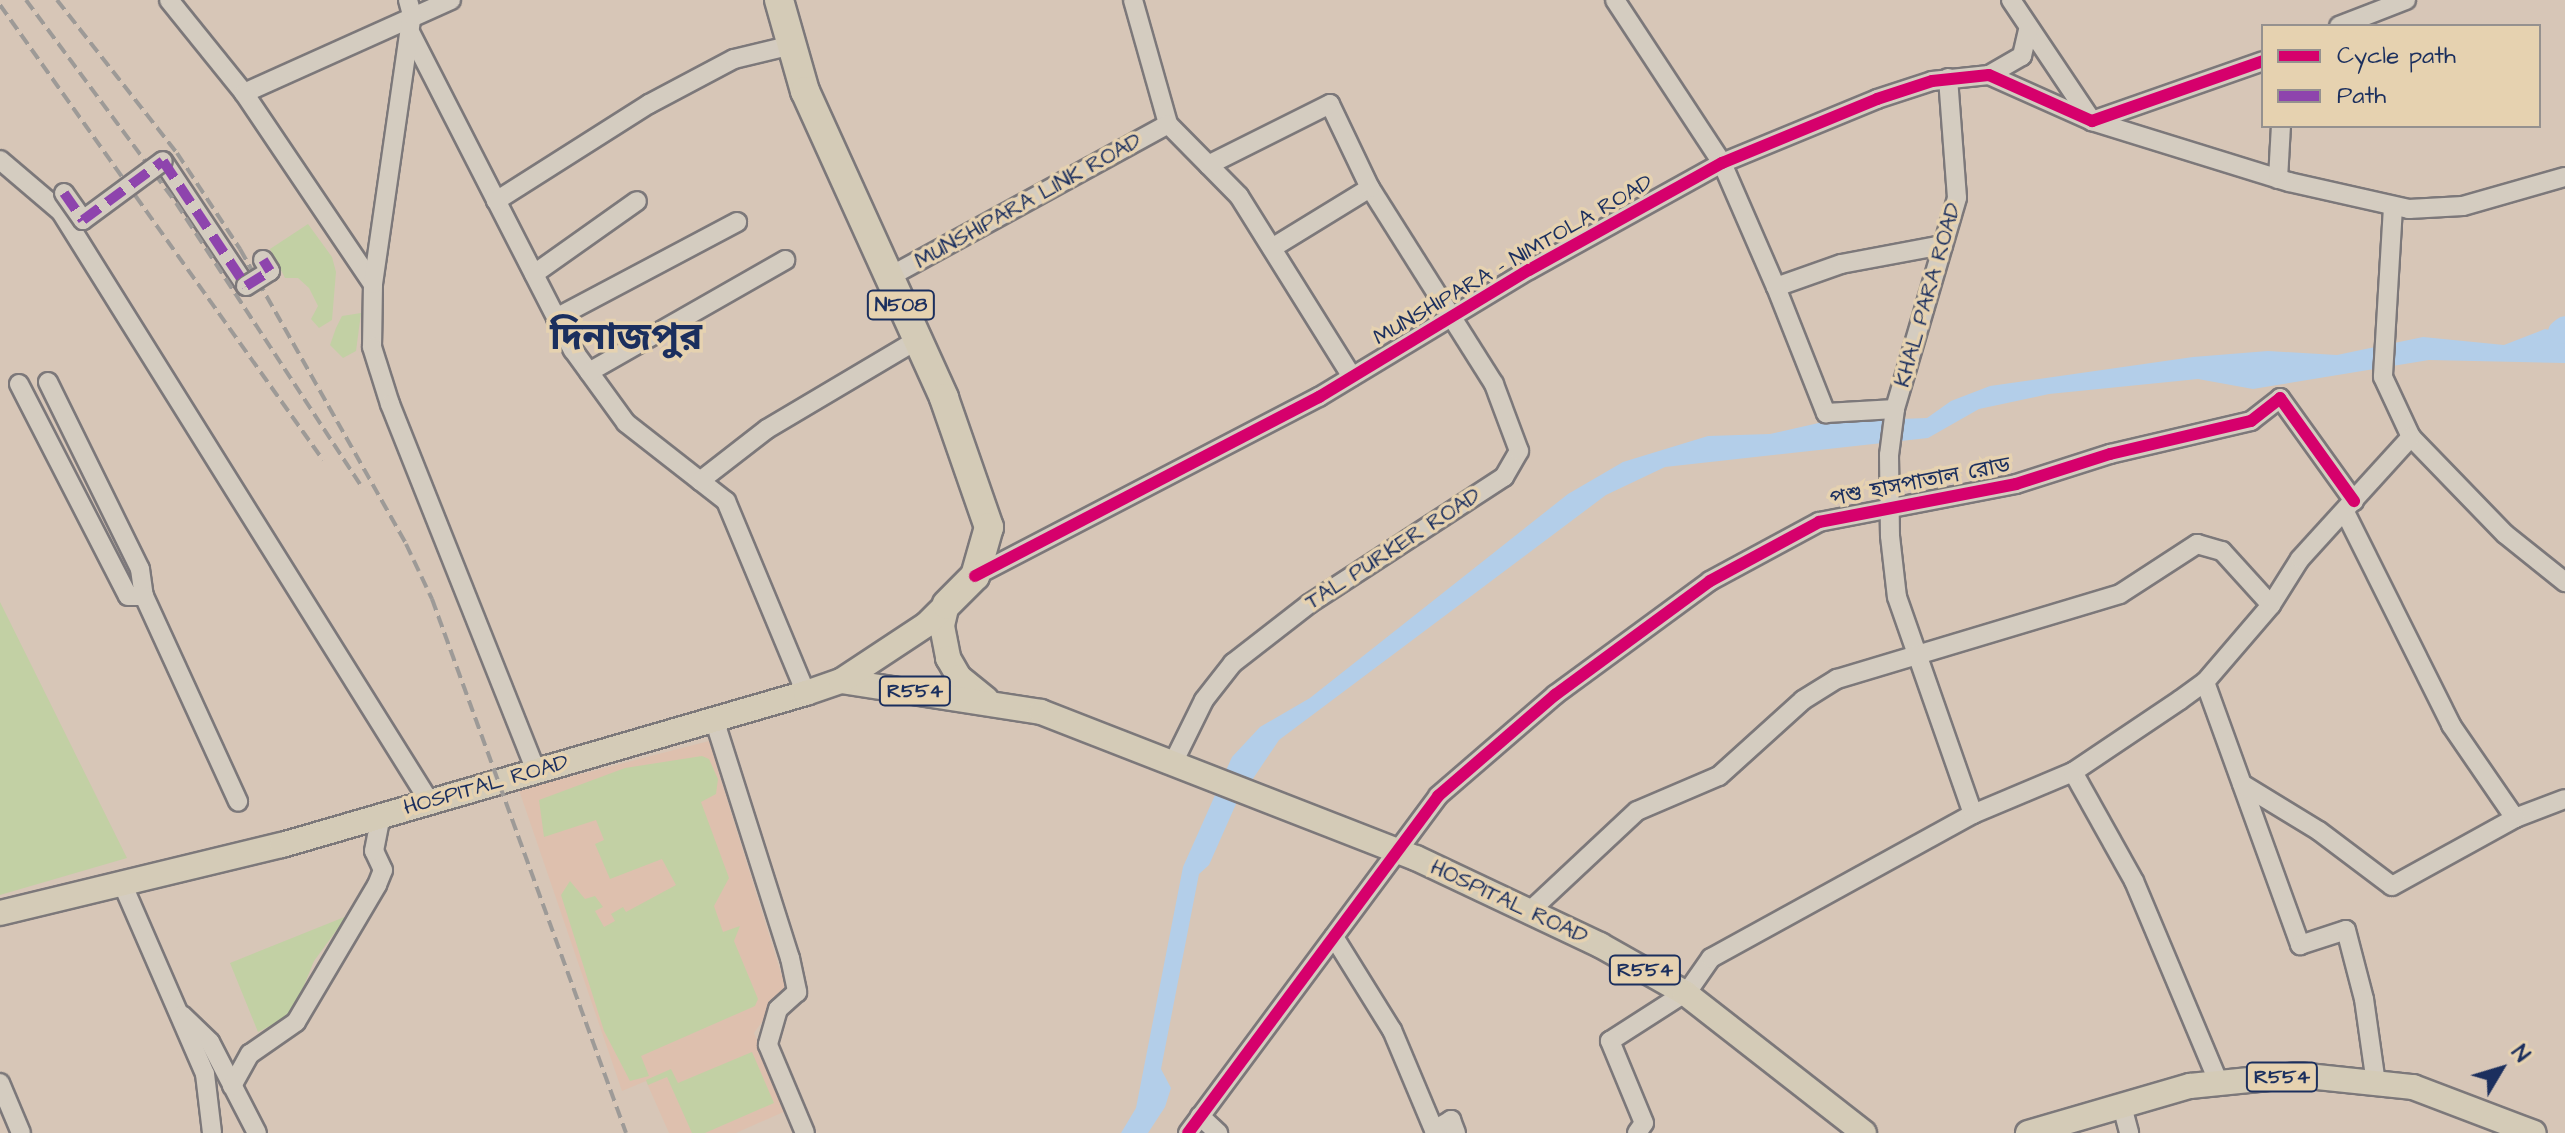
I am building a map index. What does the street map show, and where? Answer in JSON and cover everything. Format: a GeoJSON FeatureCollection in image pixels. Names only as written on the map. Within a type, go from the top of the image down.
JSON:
{"type":"FeatureCollection","features":[{"type":"Feature","properties":{"kind":"highway","name":"N508"},"geometry":{"type":"LineString","coordinates":[[779,0],[805,91],[887,278],[944,398],[989,527],[975,576],[947,604]]}},
{"type":"Feature","properties":{"kind":"main road","name":"HOSPITAL ROAD"},"geometry":{"type":"LineString","coordinates":[[0,913],[381,815],[715,722],[806,693],[841,681],[927,624],[947,604]]}},
{"type":"Feature","properties":{"kind":"main road","name":"R554"},"geometry":{"type":"LineString","coordinates":[[947,604],[942,626],[948,658],[959,677],[988,700]]}},
{"type":"Feature","properties":{"kind":"main road","name":"R554"},"geometry":{"type":"LineString","coordinates":[[841,681],[988,700],[1041,712],[1173,763]]}},
{"type":"Feature","properties":{"kind":"main road","name":"HOSPITAL ROAD"},"geometry":{"type":"LineString","coordinates":[[1173,763],[1398,851],[1530,911],[1685,993],[1836,1124],[1863,1133]]}},
{"type":"Feature","properties":{"kind":"main road","name":"R554"},"geometry":{"type":"LineString","coordinates":[[2028,1133],[2219,1083],[2298,1075],[2413,1087],[2534,1133]]}},
{"type":"Feature","properties":{"kind":"street"},"geometry":{"type":"LineString","coordinates":[[169,0],[244,93],[373,284]]}},
{"type":"Feature","properties":{"kind":"street"},"geometry":{"type":"LineString","coordinates":[[244,93],[410,15],[451,0]]}},
{"type":"Feature","properties":{"kind":"street"},"geometry":{"type":"LineString","coordinates":[[1133,0],[1168,124],[1239,196],[1352,377]]}},
{"type":"Feature","properties":{"kind":"street"},"geometry":{"type":"LineString","coordinates":[[1615,0],[1722,163],[1826,413],[1895,412]]}},
{"type":"Feature","properties":{"kind":"street"},"geometry":{"type":"LineString","coordinates":[[2011,0],[2028,31],[2092,121],[2261,62]]}},
{"type":"Feature","properties":{"kind":"street"},"geometry":{"type":"LineString","coordinates":[[2344,24],[2406,0]]}},
{"type":"Feature","properties":{"kind":"street"},"geometry":{"type":"LineString","coordinates":[[410,15],[496,201],[556,318],[589,372],[626,423],[726,501],[806,693]]}},
{"type":"Feature","properties":{"kind":"street"},"geometry":{"type":"LineString","coordinates":[[410,15],[373,284],[372,347],[390,404],[536,770]]}},
{"type":"Feature","properties":{"kind":"street"},"geometry":{"type":"LineString","coordinates":[[1989,75],[2022,56],[2028,31]]}},
{"type":"Feature","properties":{"kind":"street"},"geometry":{"type":"LineString","coordinates":[[496,201],[649,104],[734,59],[792,45]]}},
{"type":"Feature","properties":{"kind":"street","name":"MUNSHIPARA - NIMTOLA ROAD"},"geometry":{"type":"LineString","coordinates":[[975,576],[1352,377],[1722,163],[1877,99],[1948,78],[1989,75],[2092,121],[2278,179],[2393,207],[2463,206],[2565,177]]}},
{"type":"Feature","properties":{"kind":"street","name":"KHAL PARA ROAD"},"geometry":{"type":"LineString","coordinates":[[1948,78],[1957,198],[1895,412],[1889,455],[1889,510],[1897,597],[1973,814]]}},
{"type":"Feature","properties":{"kind":"street"},"geometry":{"type":"LineString","coordinates":[[1208,165],[1326,103],[1370,188],[1451,317]]}},
{"type":"Feature","properties":{"kind":"street","name":"MUNSHIPARA LINK ROAD"},"geometry":{"type":"LineString","coordinates":[[887,278],[1168,124]]}},
{"type":"Feature","properties":{"kind":"street"},"geometry":{"type":"LineString","coordinates":[[2278,179],[2281,128]]}},
{"type":"Feature","properties":{"kind":"street"},"geometry":{"type":"LineString","coordinates":[[3,167],[64,193],[83,220],[163,161],[246,286],[270,271],[263,260]]}},
{"type":"Feature","properties":{"kind":"street"},"geometry":{"type":"LineString","coordinates":[[3,167],[61,212],[429,801]]}},
{"type":"Feature","properties":{"kind":"street"},"geometry":{"type":"LineString","coordinates":[[1272,248],[1370,188]]}},
{"type":"Feature","properties":{"kind":"street"},"geometry":{"type":"LineString","coordinates":[[534,274],[637,201]]}},
{"type":"Feature","properties":{"kind":"street"},"geometry":{"type":"LineString","coordinates":[[2393,207],[2382,339],[2383,377],[2411,437],[2505,534],[2565,582]]}},
{"type":"Feature","properties":{"kind":"street"},"geometry":{"type":"LineString","coordinates":[[556,318],[737,222]]}},
{"type":"Feature","properties":{"kind":"street"},"geometry":{"type":"LineString","coordinates":[[1776,287],[1841,264],[1943,245]]}},
{"type":"Feature","properties":{"kind":"street"},"geometry":{"type":"LineString","coordinates":[[589,372],[785,260]]}},
{"type":"Feature","properties":{"kind":"street","name":"TAL PURKER ROAD"},"geometry":{"type":"LineString","coordinates":[[1173,763],[1204,700],[1233,663],[1309,604],[1504,477],[1519,451],[1494,384],[1451,317]]}},
{"type":"Feature","properties":{"kind":"street"},"geometry":{"type":"LineString","coordinates":[[700,481],[767,429],[917,340]]}},
{"type":"Feature","properties":{"kind":"street"},"geometry":{"type":"LineString","coordinates":[[48,382],[140,569],[144,596],[238,801]]}},
{"type":"Feature","properties":{"kind":"street"},"geometry":{"type":"LineString","coordinates":[[19,384],[128,596],[144,596]]}},
{"type":"Feature","properties":{"kind":"street","name":"পশু হাসপাতাল রোড"},"geometry":{"type":"LineString","coordinates":[[1188,1133],[1438,796],[1531,715],[1710,581],[1819,522],[2016,484],[2110,454],[2251,421],[2280,398],[2349,507]]}},
{"type":"Feature","properties":{"kind":"street"},"geometry":{"type":"LineString","coordinates":[[1637,1133],[1644,1123],[1609,1050],[1610,1041],[1685,993],[1711,958],[1973,814],[2073,772],[2205,682],[2271,605],[2300,559],[2411,437]]}},
{"type":"Feature","properties":{"kind":"street"},"geometry":{"type":"LineString","coordinates":[[62,469],[95,476]]}},
{"type":"Feature","properties":{"kind":"street"},"geometry":{"type":"LineString","coordinates":[[2349,507],[2451,725],[2515,818]]}},
{"type":"Feature","properties":{"kind":"street"},"geometry":{"type":"LineString","coordinates":[[1530,911],[1628,818],[1719,776],[1803,700],[1837,679],[1915,654],[1987,637],[2120,594],[2197,544],[2222,551],[2271,605]]}},
{"type":"Feature","properties":{"kind":"street"},"geometry":{"type":"LineString","coordinates":[[2205,682],[2300,945],[2346,930],[2364,999],[2376,1083]]}},
{"type":"Feature","properties":{"kind":"street"},"geometry":{"type":"LineString","coordinates":[[715,722],[790,958],[797,992],[778,1009],[768,1045],[805,1133]]}},
{"type":"Feature","properties":{"kind":"street"},"geometry":{"type":"LineString","coordinates":[[2073,772],[2134,881],[2219,1083]]}},
{"type":"Feature","properties":{"kind":"street"},"geometry":{"type":"LineString","coordinates":[[2242,784],[2319,831],[2392,886],[2515,818],[2565,799]]}},
{"type":"Feature","properties":{"kind":"street"},"geometry":{"type":"LineString","coordinates":[[232,1086],[250,1054],[296,1022],[377,885],[383,870],[374,851],[381,815]]}},
{"type":"Feature","properties":{"kind":"street"},"geometry":{"type":"LineString","coordinates":[[122,883],[205,1074],[212,1133]]}},
{"type":"Feature","properties":{"kind":"street"},"geometry":{"type":"LineString","coordinates":[[1334,937],[1392,1030],[1434,1130],[1451,1120],[1456,1133]]}},
{"type":"Feature","properties":{"kind":"street"},"geometry":{"type":"LineString","coordinates":[[178,1012],[210,1042],[229,1053],[250,1054]]}},
{"type":"Feature","properties":{"kind":"street"},"geometry":{"type":"LineString","coordinates":[[210,1042],[257,1133]]}},
{"type":"Feature","properties":{"kind":"street"},"geometry":{"type":"LineString","coordinates":[[0,1083],[21,1133]]}},
{"type":"Feature","properties":{"kind":"street"},"geometry":{"type":"LineString","coordinates":[[2122,1106],[2129,1133]]}},
{"type":"Feature","properties":{"kind":"street"},"geometry":{"type":"LineString","coordinates":[[1200,1116],[1218,1133]]}},
{"type":"Feature","properties":{"kind":"shaded area"},"geometry":{"type":"Polygon","coordinates":[[[709,741],[786,989],[754,1033],[788,1110],[736,1133],[669,1133],[646,1081],[622,1091],[519,790],[709,741]]]}},
{"type":"Feature","properties":{"kind":"green space"},"geometry":{"type":"Polygon","coordinates":[[[308,224],[332,257],[336,272],[332,320],[319,328],[311,319],[318,306],[309,288],[298,278],[285,278],[270,249],[308,224]]]}},
{"type":"Feature","properties":{"kind":"green space"},"geometry":{"type":"Polygon","coordinates":[[[361,313],[356,351],[343,358],[330,345],[336,328],[342,316],[361,313]]]}},
{"type":"Feature","properties":{"kind":"green space"},"geometry":{"type":"Polygon","coordinates":[[[0,602],[127,858],[0,895],[0,602]]]}},
{"type":"Feature","properties":{"kind":"green space"},"geometry":{"type":"Polygon","coordinates":[[[702,756],[709,759],[718,779],[716,794],[701,802],[729,878],[714,906],[723,932],[740,926],[734,941],[758,999],[755,1006],[641,1056],[649,1076],[630,1081],[604,1031],[561,895],[570,881],[585,899],[595,896],[603,907],[595,911],[604,927],[615,921],[611,914],[623,907],[626,912],[676,885],[662,859],[610,879],[595,844],[604,840],[596,820],[544,837],[539,800],[625,768],[702,756]]]}},
{"type":"Feature","properties":{"kind":"green space"},"geometry":{"type":"Polygon","coordinates":[[[347,916],[314,961],[292,1015],[258,1032],[230,963],[347,916]]]}},
{"type":"Feature","properties":{"kind":"green space"},"geometry":{"type":"Polygon","coordinates":[[[752,1052],[774,1103],[705,1133],[692,1133],[667,1077],[648,1085],[646,1080],[671,1069],[678,1083],[752,1052]]]}},
{"type":"Feature","properties":{"kind":"water"},"geometry":{"type":"Polygon","coordinates":[[[2545,329],[2565,333],[2565,363],[2429,360],[2253,389],[2198,379],[2049,394],[1979,409],[1928,438],[1665,467],[1606,495],[1279,740],[1236,804],[1209,865],[1199,874],[1161,1069],[1171,1088],[1165,1107],[1148,1133],[1121,1133],[1136,1108],[1183,867],[1232,757],[1260,727],[1310,698],[1568,494],[1623,462],[1708,436],[1770,434],[1823,422],[1927,418],[1951,401],[1990,386],[2193,357],[2268,351],[2337,355],[2423,337],[2504,345],[2545,329]]]}},
{"type":"Feature","properties":{"kind":"waterway"},"geometry":{"type":"LineString","coordinates":[[2560,332],[2565,328]]}},
{"type":"Feature","properties":{"kind":"railway"},"geometry":{"type":"LineString","coordinates":[[26,0],[176,203],[360,484]]}},
{"type":"Feature","properties":{"kind":"railway"},"geometry":{"type":"LineString","coordinates":[[57,0],[177,153],[240,249],[406,544],[432,599],[626,1133]]}},
{"type":"Feature","properties":{"kind":"railway"},"geometry":{"type":"LineString","coordinates":[[0,5],[323,460]]}},
{"type":"Feature","properties":{"kind":"marked path"},"geometry":{"type":"LineString","coordinates":[[64,193],[83,220],[163,161],[246,286],[270,271],[263,260]]}},
{"type":"Feature","properties":{"kind":"cycle path"},"geometry":{"type":"LineString","coordinates":[[975,576],[1319,397],[1529,270],[1722,163],[1877,99],[1932,81],[1989,75],[2092,121],[2261,62]]}},
{"type":"Feature","properties":{"kind":"cycle path"},"geometry":{"type":"LineString","coordinates":[[1188,1133],[1438,796],[1555,695],[1710,581],[1819,522],[2016,484],[2110,454],[2251,421],[2280,398],[2354,501]]}},
{"type":"Feature","properties":{"kind":"district","name":"দিনাজপুর"},"geometry":{"type":"Point","coordinates":[626,339]}}]}
